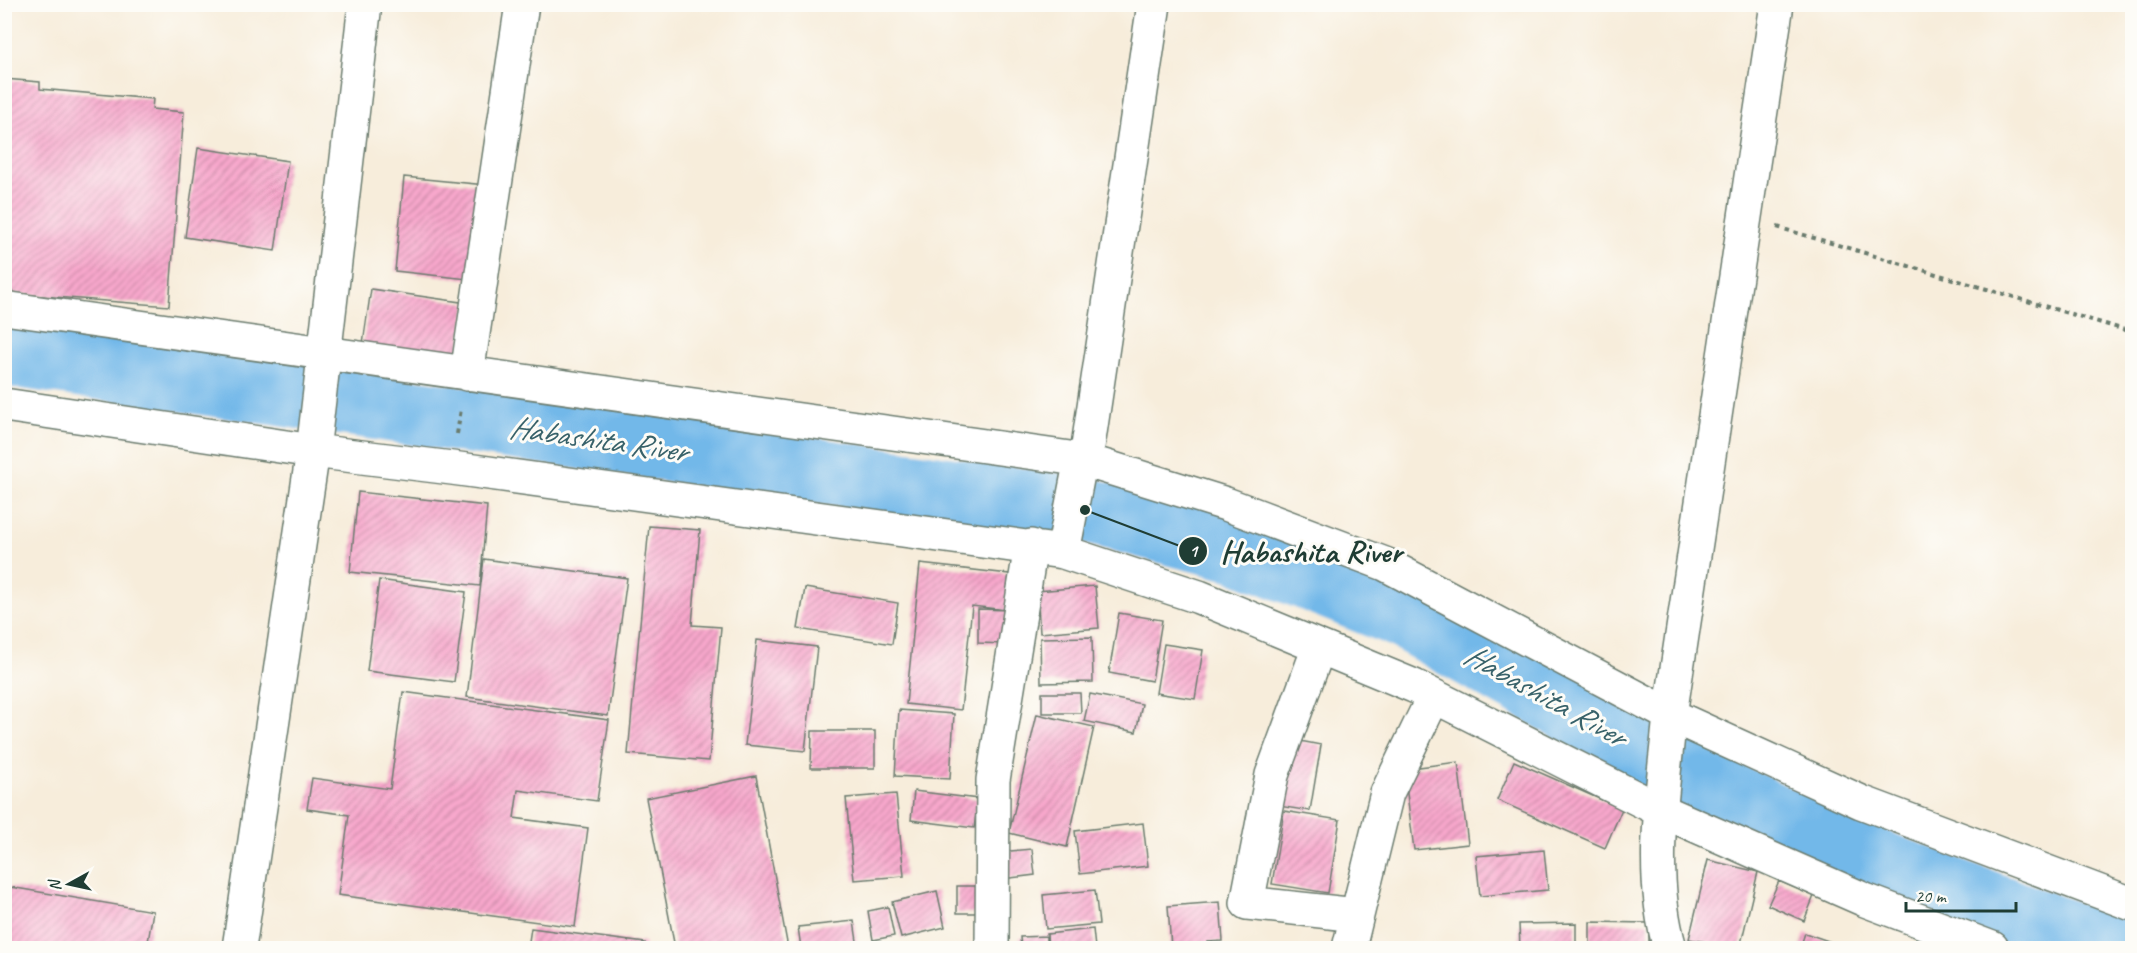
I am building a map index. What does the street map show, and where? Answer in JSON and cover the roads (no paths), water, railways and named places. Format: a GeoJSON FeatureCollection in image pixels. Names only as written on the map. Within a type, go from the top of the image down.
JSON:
{"type":"FeatureCollection","features":[{"type":"Feature","properties":{"kind":"street"},"geometry":{"type":"LineString","coordinates":[[239,948],[314,443],[365,4]]}},
{"type":"Feature","properties":{"kind":"street"},"geometry":{"type":"LineString","coordinates":[[465,386],[522,4]]}},
{"type":"Feature","properties":{"kind":"street"},"geometry":{"type":"LineString","coordinates":[[1065,545],[1081,467],[1154,4]]}},
{"type":"Feature","properties":{"kind":"street"},"geometry":{"type":"LineString","coordinates":[[1670,948],[1658,868],[1660,804],[1669,721],[1777,4]]}},
{"type":"Feature","properties":{"kind":"street"},"geometry":{"type":"LineString","coordinates":[[4,308],[324,358],[465,386],[1081,467],[1226,504],[1385,564],[1669,721],[1861,802],[2133,904]]}},
{"type":"Feature","properties":{"kind":"street"},"geometry":{"type":"LineString","coordinates":[[4,405],[314,443],[1031,546],[1065,545],[1199,597],[1414,687],[1433,698],[1865,900],[1992,948]]}},
{"type":"Feature","properties":{"kind":"street"},"geometry":{"type":"LineString","coordinates":[[992,948],[993,780],[1031,546]]}},
{"type":"Feature","properties":{"kind":"street"},"geometry":{"type":"LineString","coordinates":[[1319,647],[1272,775],[1247,903],[1357,915]]}},
{"type":"Feature","properties":{"kind":"street"},"geometry":{"type":"LineString","coordinates":[[1348,948],[1387,794],[1433,698]]}},
{"type":"Feature","properties":{"kind":"waterway","name":"Habashita River"},"geometry":{"type":"LineString","coordinates":[[4,353],[1085,510],[1236,549],[1401,615],[1680,771],[1780,819],[1884,865],[2107,948]]}},
{"type":"Feature","properties":{"kind":"place","name":"Habashita River"},"geometry":{"type":"Point","coordinates":[1085,510]}}]}
